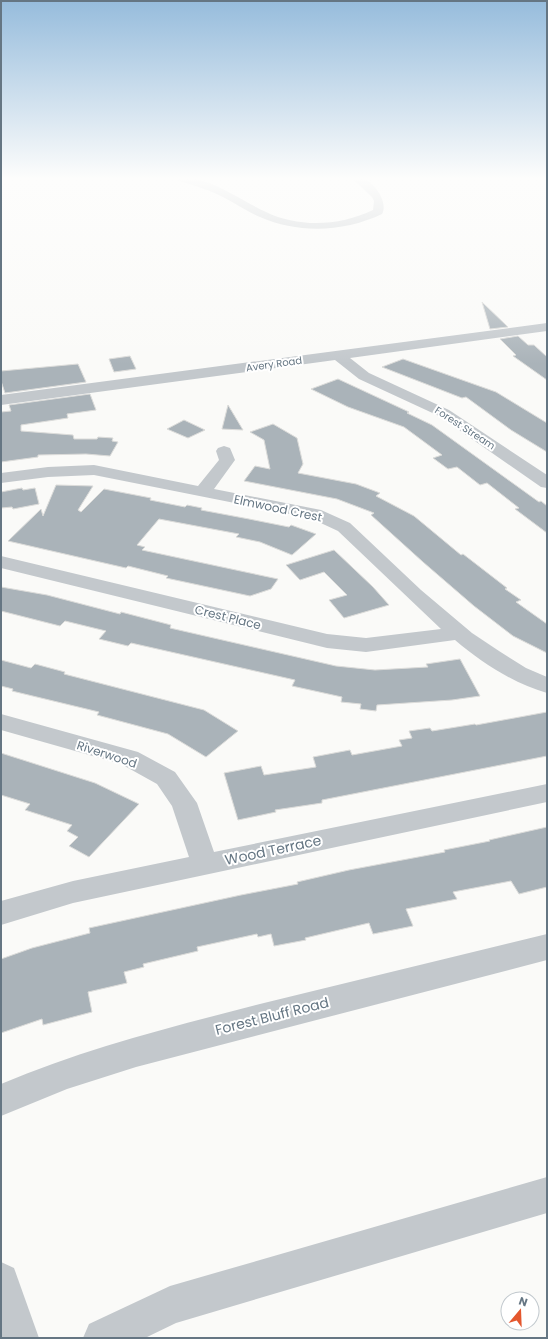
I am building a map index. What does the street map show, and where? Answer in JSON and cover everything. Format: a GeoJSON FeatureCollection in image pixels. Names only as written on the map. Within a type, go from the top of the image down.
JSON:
{"type":"FeatureCollection","features":[{"type":"Feature","properties":{"kind":"street","name":"Avery Road"},"geometry":{"type":"LineString","coordinates":[[1,400],[545,329]]}},
{"type":"Feature","properties":{"kind":"street","name":"Forest Stream"},"geometry":{"type":"LineString","coordinates":[[338,356],[364,376],[444,413],[547,483]]}},
{"type":"Feature","properties":{"kind":"street"},"geometry":{"type":"LineString","coordinates":[[202,492],[227,460],[224,451]]}},
{"type":"Feature","properties":{"kind":"street","name":"Elmwood Crest"},"geometry":{"type":"LineString","coordinates":[[1,478],[48,472],[94,470],[315,514],[344,527],[458,633],[497,660],[547,686]]}},
{"type":"Feature","properties":{"kind":"street","name":"Crest Place"},"geometry":{"type":"LineString","coordinates":[[1,562],[327,641],[366,645],[458,633]]}},
{"type":"Feature","properties":{"kind":"street","name":"Riverwood"},"geometry":{"type":"LineString","coordinates":[[1,722],[129,758],[166,778],[184,803],[205,864]]}},
{"type":"Feature","properties":{"kind":"street","name":"Wood Terrace"},"geometry":{"type":"LineString","coordinates":[[1,913],[73,892],[547,793]]}},
{"type":"Feature","properties":{"kind":"street","name":"Forest Bluff Road"},"geometry":{"type":"LineString","coordinates":[[1,1100],[30,1087],[104,1062],[208,1032],[547,947]]}},
{"type":"Feature","properties":{"kind":"street"},"geometry":{"type":"LineString","coordinates":[[103,1338],[170,1305],[547,1195]]}},
{"type":"Feature","properties":{"kind":"street"},"geometry":{"type":"LineString","coordinates":[[1,1281],[19,1338]]}},
{"type":"Feature","properties":{"kind":"building"},"geometry":{"type":"Polygon","coordinates":[[[482,302],[508,327],[490,329],[482,302]]]}},
{"type":"Feature","properties":{"kind":"building"},"geometry":{"type":"Polygon","coordinates":[[[518,336],[528,345],[534,345],[547,357],[547,380],[513,356],[516,355],[500,339],[518,336]]]}},
{"type":"Feature","properties":{"kind":"building"},"geometry":{"type":"Polygon","coordinates":[[[130,356],[136,369],[114,372],[109,359],[130,356]]]}},
{"type":"Feature","properties":{"kind":"building"},"geometry":{"type":"Polygon","coordinates":[[[403,359],[496,392],[547,423],[547,452],[511,430],[466,397],[462,398],[382,367],[403,359]]]}},
{"type":"Feature","properties":{"kind":"building"},"geometry":{"type":"Polygon","coordinates":[[[78,364],[86,382],[5,393],[1,381],[1,371],[78,364]]]}},
{"type":"Feature","properties":{"kind":"building"},"geometry":{"type":"Polygon","coordinates":[[[338,379],[409,412],[407,413],[432,425],[539,502],[541,501],[547,506],[547,533],[515,509],[519,508],[487,483],[480,485],[457,467],[448,469],[433,458],[442,455],[404,427],[348,407],[311,389],[338,379]]]}},
{"type":"Feature","properties":{"kind":"building"},"geometry":{"type":"Polygon","coordinates":[[[90,394],[96,410],[67,414],[68,418],[21,425],[21,431],[73,435],[74,439],[97,439],[98,437],[113,438],[112,441],[118,442],[110,456],[86,454],[38,455],[38,457],[1,462],[1,412],[11,411],[9,405],[90,394]]]}},
{"type":"Feature","properties":{"kind":"building"},"geometry":{"type":"Polygon","coordinates":[[[228,405],[243,430],[222,429],[228,405]]]}},
{"type":"Feature","properties":{"kind":"building"},"geometry":{"type":"Polygon","coordinates":[[[184,420],[205,430],[188,438],[167,429],[184,420]]]}},
{"type":"Feature","properties":{"kind":"building"},"geometry":{"type":"Polygon","coordinates":[[[273,424],[297,438],[303,464],[298,473],[356,484],[380,493],[376,496],[414,516],[461,555],[463,554],[507,588],[505,589],[521,600],[516,602],[547,624],[547,653],[513,636],[474,606],[371,515],[374,513],[337,499],[244,481],[255,466],[270,469],[264,440],[250,432],[273,424]]]}},
{"type":"Feature","properties":{"kind":"building"},"geometry":{"type":"Polygon","coordinates":[[[56,485],[93,486],[78,510],[81,512],[104,489],[151,498],[150,500],[185,507],[187,505],[202,508],[201,510],[289,527],[291,525],[316,534],[292,555],[260,542],[236,537],[239,534],[159,519],[137,545],[145,547],[142,550],[278,579],[271,589],[250,596],[166,578],[168,576],[128,566],[126,568],[8,541],[41,509],[43,516],[56,485]]]}},
{"type":"Feature","properties":{"kind":"building"},"geometry":{"type":"Polygon","coordinates":[[[22,488],[23,490],[35,488],[39,504],[13,509],[12,507],[1,508],[1,492],[22,488]]]}},
{"type":"Feature","properties":{"kind":"building"},"geometry":{"type":"Polygon","coordinates":[[[334,550],[373,587],[389,605],[344,618],[329,600],[347,595],[324,572],[300,580],[286,565],[334,550]]]}},
{"type":"Feature","properties":{"kind":"building"},"geometry":{"type":"Polygon","coordinates":[[[1,587],[47,595],[120,614],[121,612],[171,625],[170,628],[336,666],[375,670],[428,667],[426,664],[460,659],[480,696],[452,700],[377,705],[376,711],[360,709],[361,704],[341,702],[342,697],[292,686],[295,680],[131,643],[128,646],[99,639],[106,631],[65,621],[60,626],[1,611],[1,587]]]}},
{"type":"Feature","properties":{"kind":"building"},"geometry":{"type":"Polygon","coordinates":[[[1,660],[31,668],[35,664],[65,672],[64,674],[204,710],[238,731],[206,757],[168,734],[97,715],[99,712],[12,691],[13,689],[1,686],[1,660]]]}},
{"type":"Feature","properties":{"kind":"building"},"geometry":{"type":"Polygon","coordinates":[[[547,712],[547,756],[322,800],[322,803],[275,810],[276,812],[238,820],[224,773],[261,766],[264,775],[316,767],[313,757],[350,750],[352,755],[402,746],[399,740],[412,738],[409,731],[430,728],[432,731],[476,725],[547,712]]]}},
{"type":"Feature","properties":{"kind":"building"},"geometry":{"type":"Polygon","coordinates":[[[1,753],[95,783],[139,804],[89,857],[69,846],[78,837],[67,831],[72,825],[25,810],[30,804],[1,795],[1,753]]]}},
{"type":"Feature","properties":{"kind":"building"},"geometry":{"type":"Polygon","coordinates":[[[547,827],[547,887],[519,894],[511,881],[453,892],[457,899],[406,909],[413,926],[373,934],[369,923],[305,938],[306,940],[274,946],[271,934],[258,937],[257,934],[197,947],[198,951],[143,964],[144,967],[124,972],[127,983],[88,992],[92,1012],[43,1025],[42,1019],[1,1033],[1,959],[32,948],[90,933],[89,928],[298,884],[297,882],[349,870],[445,852],[444,850],[490,841],[489,840],[547,827]]]}}]}
